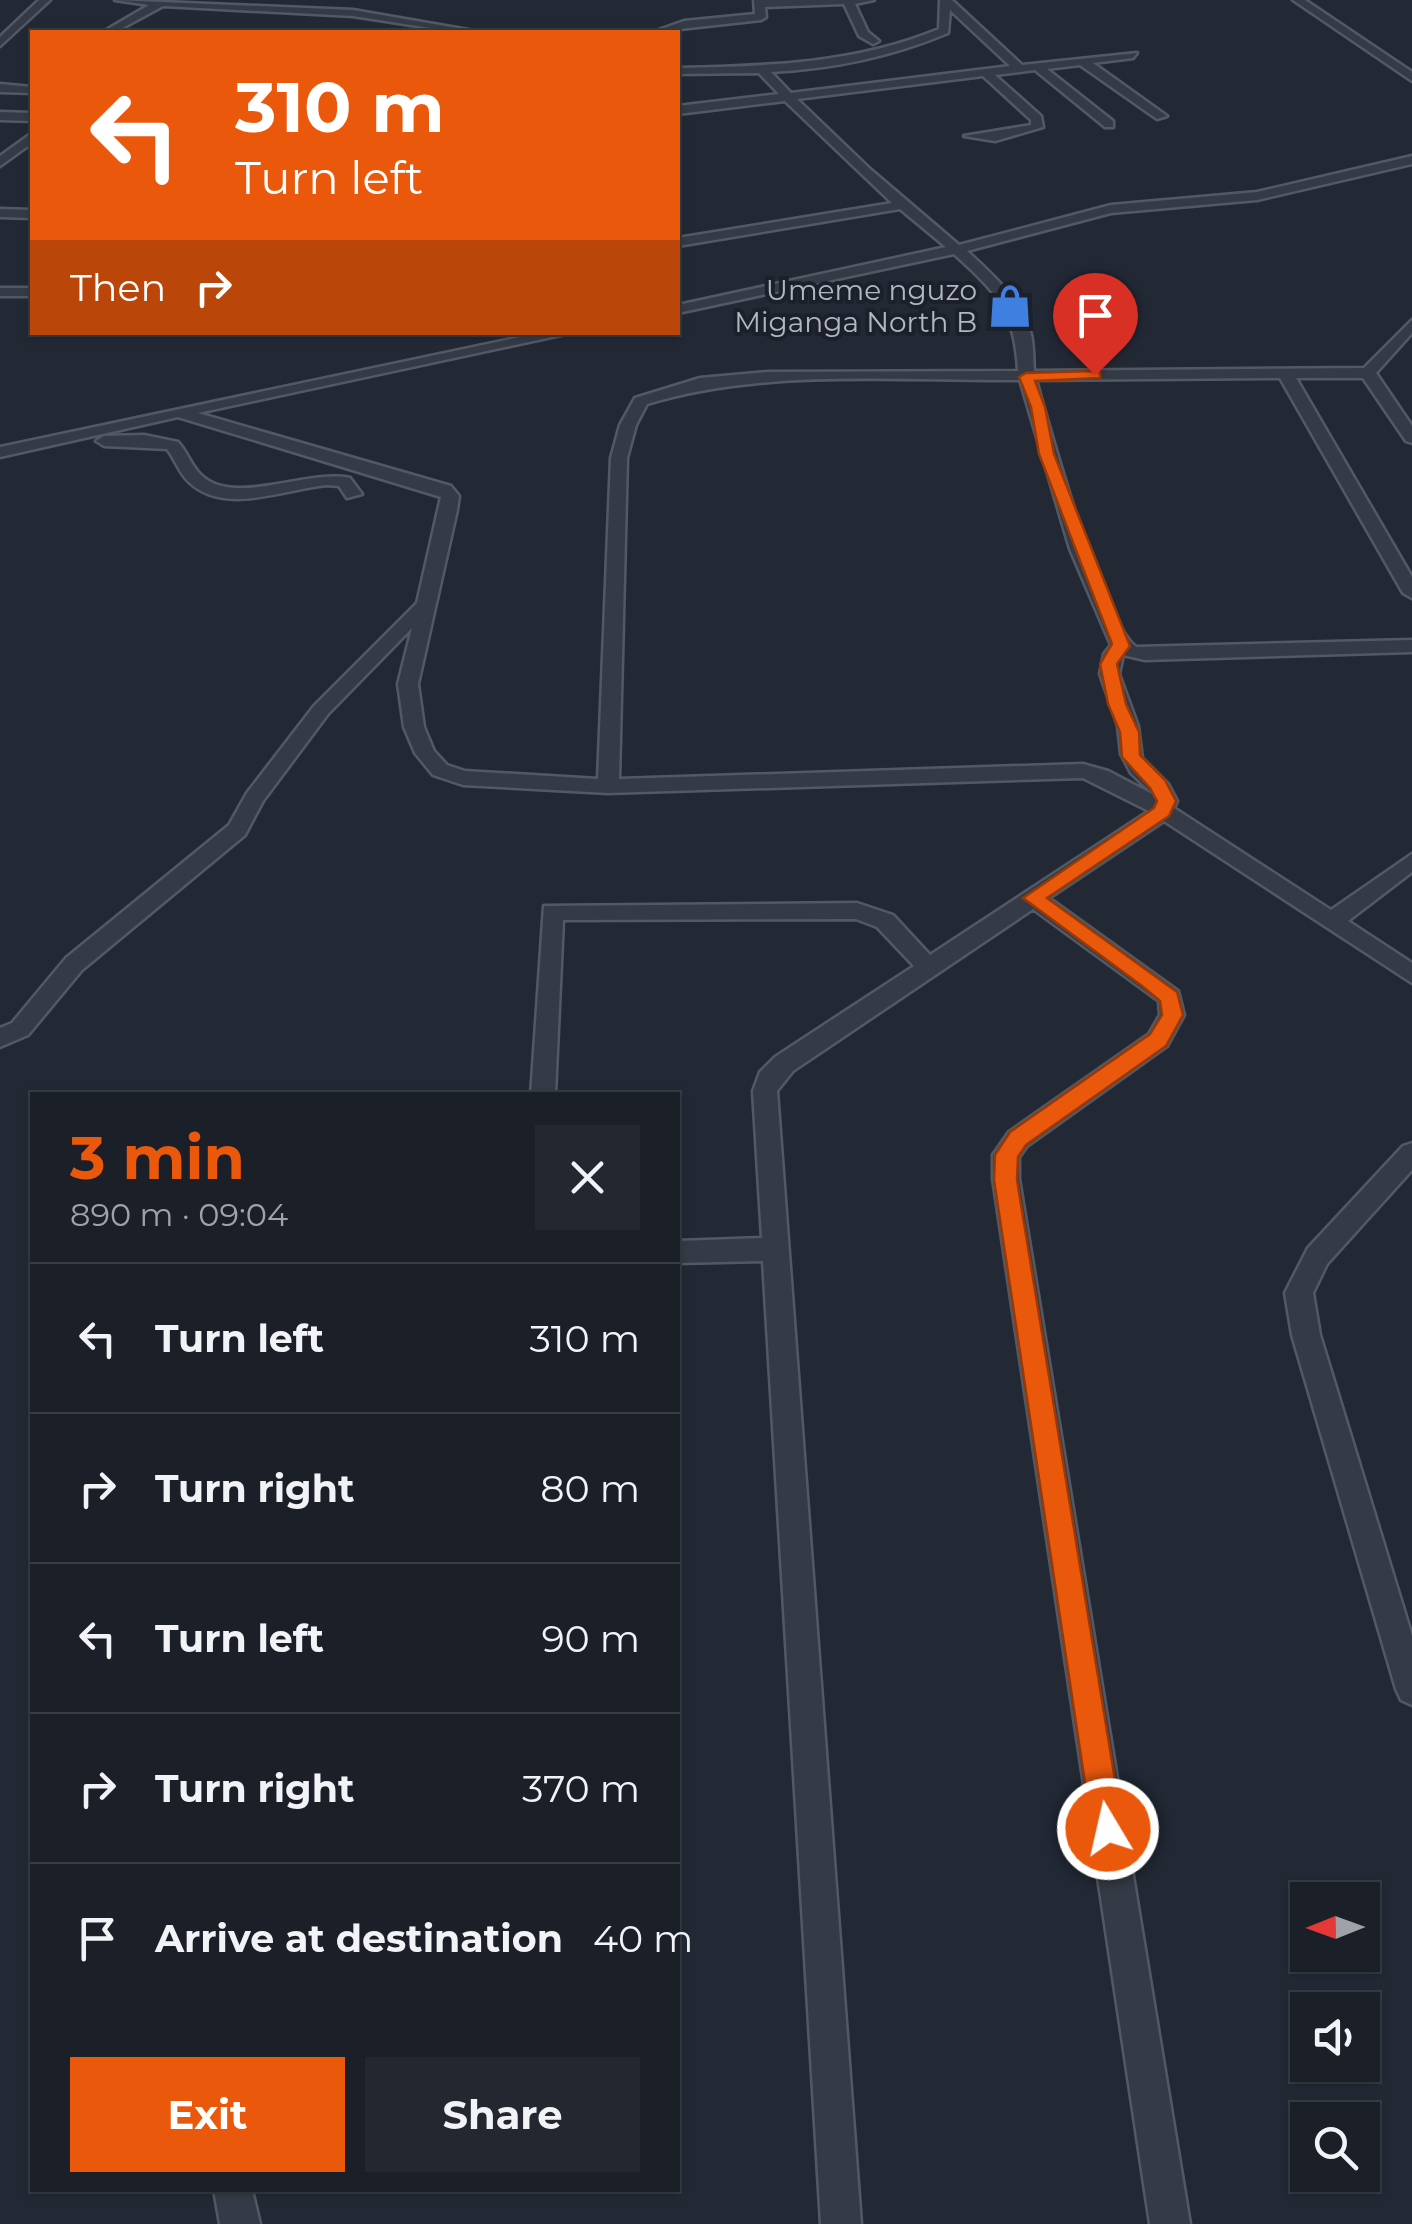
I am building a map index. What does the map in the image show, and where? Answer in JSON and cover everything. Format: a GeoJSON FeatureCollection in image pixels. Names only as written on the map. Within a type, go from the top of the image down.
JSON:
{"type":"FeatureCollection","features":[{"type":"Feature","properties":{"kind":"street"},"geometry":{"type":"LineString","coordinates":[[4,39],[46,0]]}},
{"type":"Feature","properties":{"kind":"street"},"geometry":{"type":"LineString","coordinates":[[120,0],[273,4],[461,30]]}},
{"type":"Feature","properties":{"kind":"street"},"geometry":{"type":"LineString","coordinates":[[848,0],[862,34],[873,41]]}},
{"type":"Feature","properties":{"kind":"street"},"geometry":{"type":"LineString","coordinates":[[666,30],[684,24],[761,17],[760,2],[869,0]]}},
{"type":"Feature","properties":{"kind":"street"},"geometry":{"type":"LineString","coordinates":[[680,71],[845,60],[920,42],[944,31],[945,0]]}},
{"type":"Feature","properties":{"kind":"street"},"geometry":{"type":"LineString","coordinates":[[945,0],[1020,69]]}},
{"type":"Feature","properties":{"kind":"street"},"geometry":{"type":"LineString","coordinates":[[1298,0],[1412,77]]}},
{"type":"Feature","properties":{"kind":"street"},"geometry":{"type":"LineString","coordinates":[[112,30],[162,2]]}},
{"type":"Feature","properties":{"kind":"street"},"geometry":{"type":"LineString","coordinates":[[4,39],[30,36]]}},
{"type":"Feature","properties":{"kind":"street"},"geometry":{"type":"LineString","coordinates":[[680,110],[1134,54]]}},
{"type":"Feature","properties":{"kind":"street"},"geometry":{"type":"LineString","coordinates":[[1082,61],[1162,116]]}},
{"type":"Feature","properties":{"kind":"street"},"geometry":{"type":"LineString","coordinates":[[1038,67],[1109,124]]}},
{"type":"Feature","properties":{"kind":"street"},"geometry":{"type":"LineString","coordinates":[[761,68],[903,205],[989,279],[1018,318],[1028,342],[1026,377],[1038,407],[1047,454],[1121,646],[1145,654],[1412,646]]}},
{"type":"Feature","properties":{"kind":"street"},"geometry":{"type":"LineString","coordinates":[[970,136],[995,137],[1037,127],[1037,120],[986,72]]}},
{"type":"Feature","properties":{"kind":"street"},"geometry":{"type":"LineString","coordinates":[[0,88],[30,90]]}},
{"type":"Feature","properties":{"kind":"street"},"geometry":{"type":"LineString","coordinates":[[0,116],[30,117]]}},
{"type":"Feature","properties":{"kind":"street"},"geometry":{"type":"LineString","coordinates":[[0,162],[7,149],[30,138]]}},
{"type":"Feature","properties":{"kind":"street"},"geometry":{"type":"LineString","coordinates":[[680,310],[958,250],[1123,206],[1200,204],[1257,196],[1412,160]]}},
{"type":"Feature","properties":{"kind":"street"},"geometry":{"type":"LineString","coordinates":[[680,242],[903,205]]}},
{"type":"Feature","properties":{"kind":"street"},"geometry":{"type":"LineString","coordinates":[[0,213],[30,214]]}},
{"type":"Feature","properties":{"kind":"street"},"geometry":{"type":"LineString","coordinates":[[0,292],[30,292]]}},
{"type":"Feature","properties":{"kind":"street"},"geometry":{"type":"LineString","coordinates":[[608,786],[619,458],[628,425],[641,401],[700,382],[768,377],[1368,373],[1410,330]]}},
{"type":"Feature","properties":{"kind":"street"},"geometry":{"type":"LineString","coordinates":[[0,452],[553,335]]}},
{"type":"Feature","properties":{"kind":"street"},"geometry":{"type":"LineString","coordinates":[[1286,373],[1412,593]]}},
{"type":"Feature","properties":{"kind":"street"},"geometry":{"type":"LineString","coordinates":[[1368,373],[1412,438]]}},
{"type":"Feature","properties":{"kind":"street"},"geometry":{"type":"LineString","coordinates":[[179,412],[445,490],[450,496],[408,684],[414,728],[440,770],[463,778],[608,786],[1083,771],[1124,787],[1412,974]]}},
{"type":"Feature","properties":{"kind":"street"},"geometry":{"type":"LineString","coordinates":[[104,441],[144,440],[172,445],[196,480],[230,491],[258,492],[317,478],[344,482],[354,494]]}},
{"type":"Feature","properties":{"kind":"street"},"geometry":{"type":"LineString","coordinates":[[0,1038],[20,1029],[74,964],[237,830],[254,798],[321,710],[388,638],[426,604]]}},
{"type":"Feature","properties":{"kind":"street"},"geometry":{"type":"LineString","coordinates":[[840,2224],[764,1090],[769,1078],[784,1064],[1162,812],[1164,794],[1131,757],[1130,732],[1111,682],[1108,664],[1112,653],[1121,646]]}},
{"type":"Feature","properties":{"kind":"street"},"geometry":{"type":"LineString","coordinates":[[1332,921],[1412,861]]}},
{"type":"Feature","properties":{"kind":"street"},"geometry":{"type":"LineString","coordinates":[[1033,898],[1150,980],[1170,998],[1172,1015],[1158,1040],[1018,1138],[1006,1155],[1006,1180],[1170,2224]]}},
{"type":"Feature","properties":{"kind":"street"},"geometry":{"type":"LineString","coordinates":[[544,1092],[552,912],[857,911],[885,921],[929,968]]}},
{"type":"Feature","properties":{"kind":"street"},"geometry":{"type":"LineString","coordinates":[[1412,1152],[1317,1256],[1299,1293],[1306,1334],[1412,1688]]}},
{"type":"Feature","properties":{"kind":"street"},"geometry":{"type":"LineString","coordinates":[[680,1252],[775,1250]]}},
{"type":"Feature","properties":{"kind":"street"},"geometry":{"type":"LineString","coordinates":[[232,2192],[240,2224]]}},
{"type":"Feature","properties":{"kind":"place","name":"Umeme nguzo Miganga North B"},"geometry":{"type":"Point","coordinates":[1010,306]}},
{"type":"Feature","properties":{"kind":"route"},"geometry":{"type":"LineString","coordinates":[[1095,375],[1026,377],[1038,407],[1047,454],[1121,646],[1112,653],[1108,664],[1117,704],[1130,732],[1131,757],[1158,784],[1166,801],[1162,812],[1033,898],[1150,980],[1170,998],[1172,1015],[1158,1040],[1018,1138],[1006,1155],[1006,1180],[1108,1829]]}}]}
